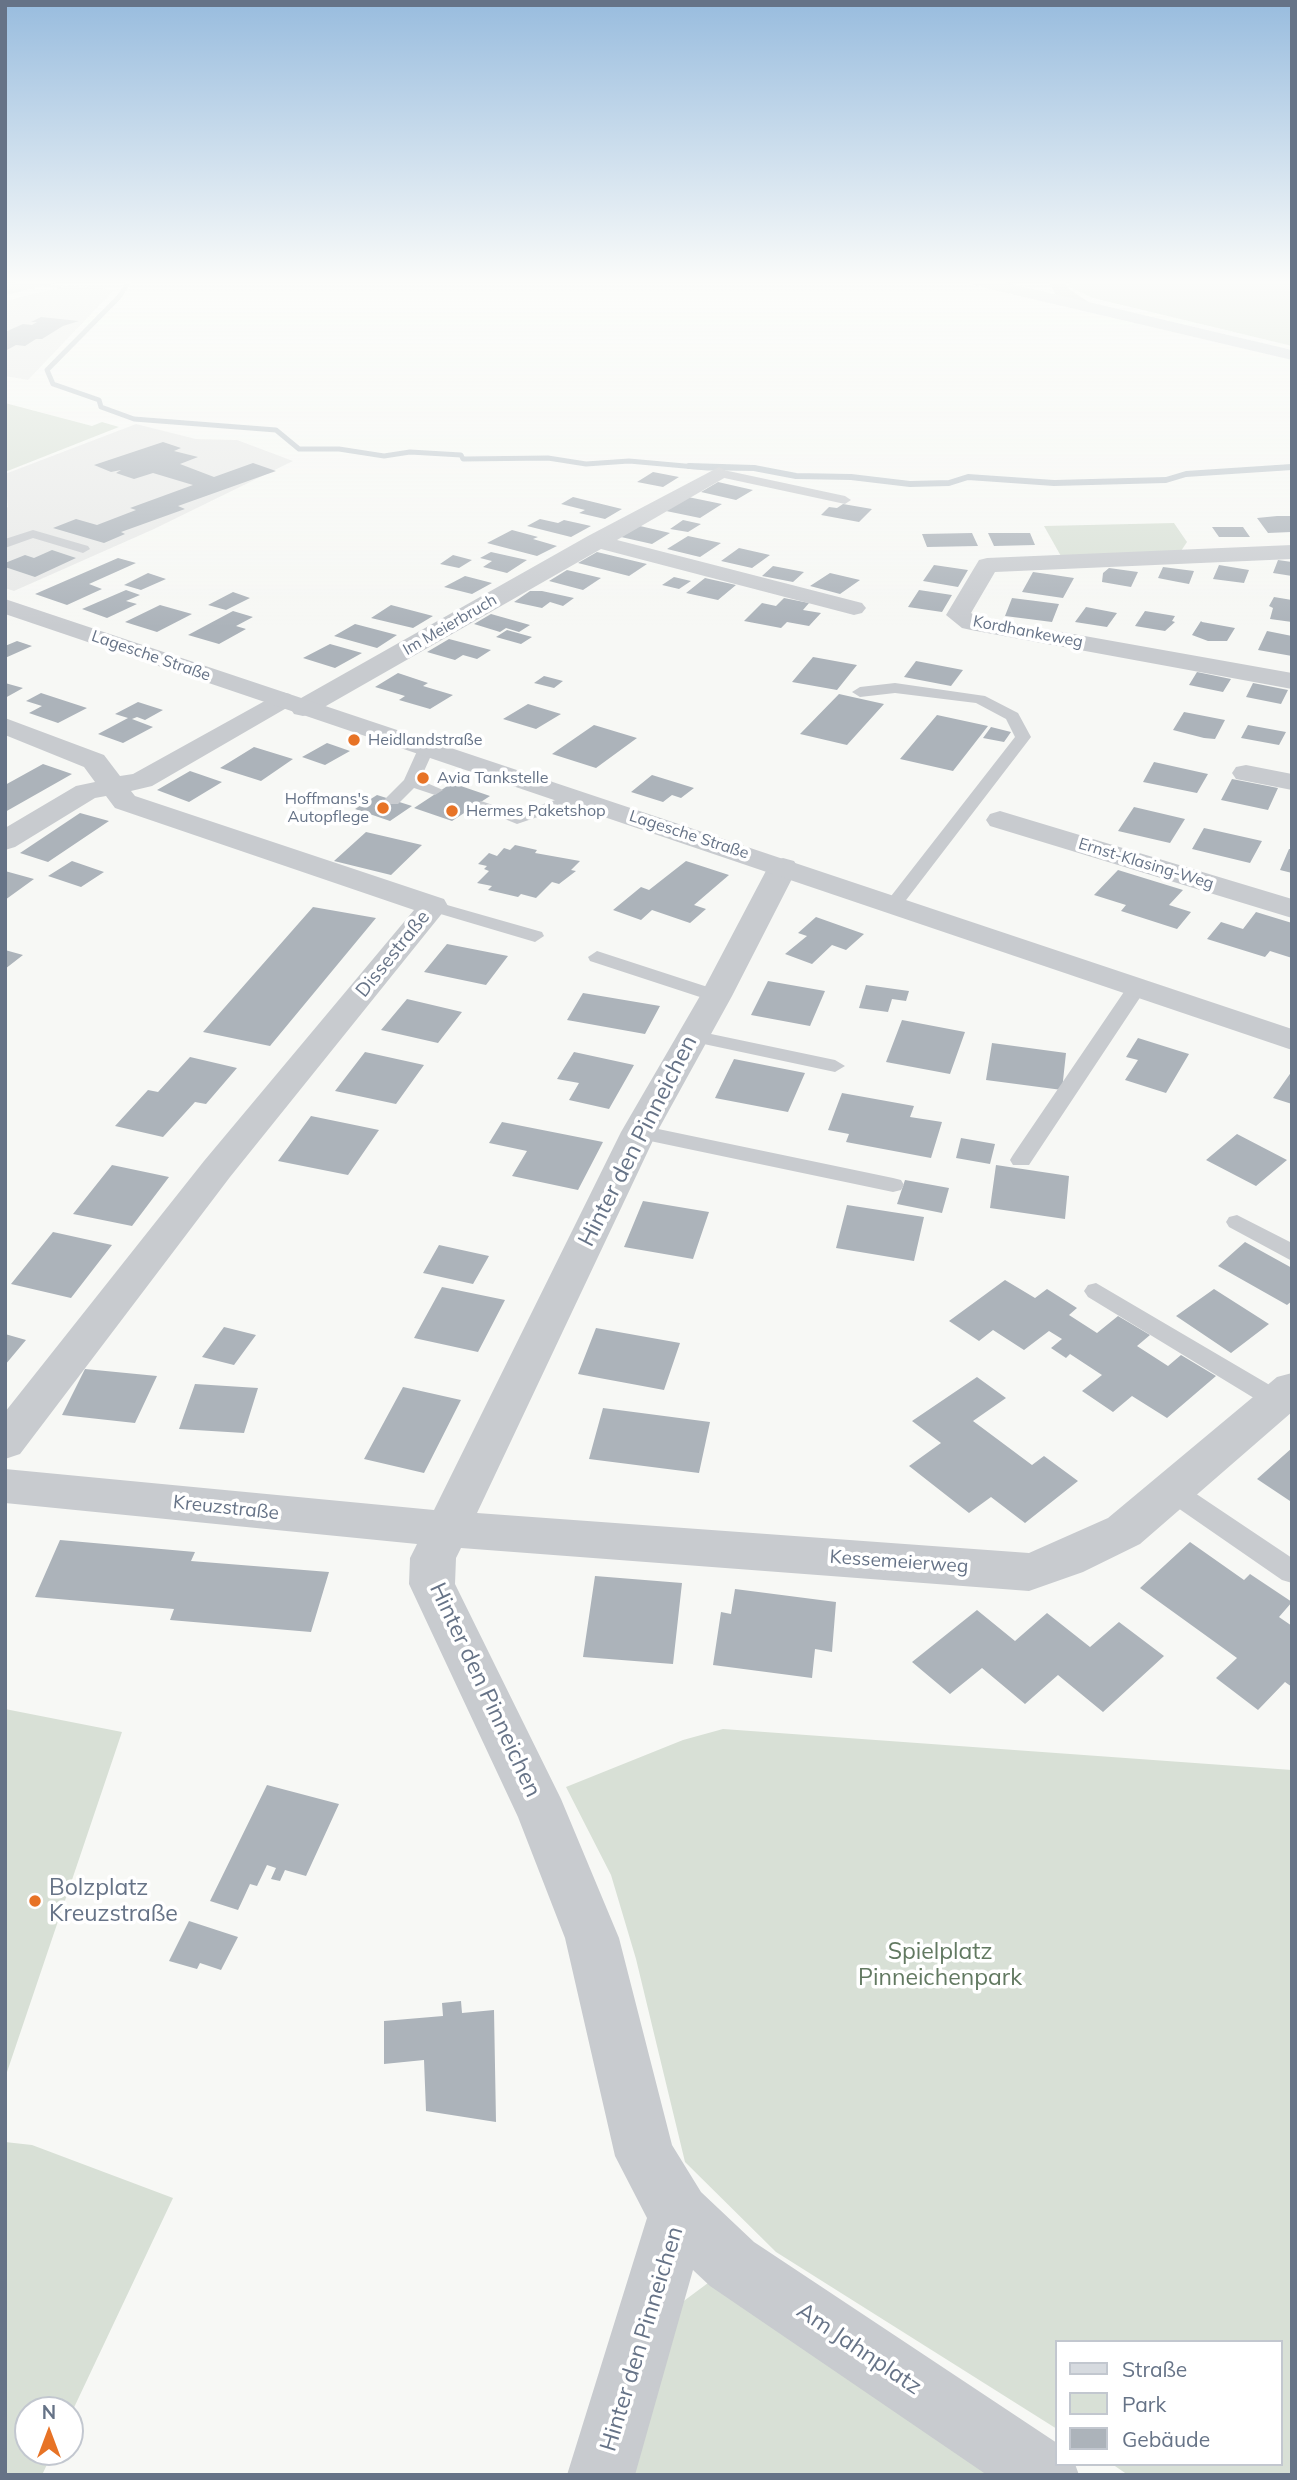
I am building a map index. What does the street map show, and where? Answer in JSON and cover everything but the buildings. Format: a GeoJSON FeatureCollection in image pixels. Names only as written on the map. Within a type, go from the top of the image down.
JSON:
{"type":"FeatureCollection","features":[{"type":"Feature","properties":{"kind":"street","name":"Im Meierbruch"},"geometry":{"type":"LineString","coordinates":[[292,704],[719,473]]}},
{"type":"Feature","properties":{"kind":"street"},"geometry":{"type":"LineString","coordinates":[[596,541],[854,608]]}},
{"type":"Feature","properties":{"kind":"street","name":"Kordhankeweg"},"geometry":{"type":"LineString","coordinates":[[1292,552],[987,565],[958,615],[971,623],[1292,681]]}},
{"type":"Feature","properties":{"kind":"street","name":"Lagesche Straße"},"geometry":{"type":"LineString","coordinates":[[5,606],[1292,1040]]}},
{"type":"Feature","properties":{"kind":"street"},"geometry":{"type":"LineString","coordinates":[[5,841],[86,792],[142,780],[292,704]]}},
{"type":"Feature","properties":{"kind":"street"},"geometry":{"type":"LineString","coordinates":[[5,726],[94,761],[116,785]]}},
{"type":"Feature","properties":{"kind":"street"},"geometry":{"type":"LineString","coordinates":[[1246,773],[1292,782]]}},
{"type":"Feature","properties":{"kind":"street","name":"Dissestraße"},"geometry":{"type":"LineString","coordinates":[[5,1443],[217,1169],[433,906],[125,802],[116,785]]}},
{"type":"Feature","properties":{"kind":"street","name":"Ernst-Klasing-Weg"},"geometry":{"type":"LineString","coordinates":[[1000,820],[1292,909]]}},
{"type":"Feature","properties":{"kind":"street","name":"Hinter den Pinneichen"},"geometry":{"type":"LineString","coordinates":[[601,2475],[679,2214],[645,2156],[593,1938],[543,1816],[432,1584],[432,1558],[639,1132],[716,996],[783,867]]}},
{"type":"Feature","properties":{"kind":"street","name":"Kessemeierweg"},"geometry":{"type":"LineString","coordinates":[[447,1529],[1028,1572],[1067,1559],[1124,1531],[1284,1394]]}},
{"type":"Feature","properties":{"kind":"street","name":"Kreuzstraße"},"geometry":{"type":"LineString","coordinates":[[5,1486],[447,1529]]}},
{"type":"Feature","properties":{"kind":"street","name":"Am Jahnplatz"},"geometry":{"type":"LineString","coordinates":[[679,2214],[732,2264],[1046,2475]]}},
{"type":"Feature","properties":{"kind":"lane"},"geometry":{"type":"LineString","coordinates":[[719,473],[845,500]]}},
{"type":"Feature","properties":{"kind":"lane"},"geometry":{"type":"LineString","coordinates":[[5,544],[33,534],[83,549]]}},
{"type":"Feature","properties":{"kind":"lane"},"geometry":{"type":"LineString","coordinates":[[860,692],[895,688],[980,699],[1013,716],[1023,737],[894,904]]}},
{"type":"Feature","properties":{"kind":"lane"},"geometry":{"type":"LineString","coordinates":[[392,800],[411,782],[426,749]]}},
{"type":"Feature","properties":{"kind":"lane"},"geometry":{"type":"LineString","coordinates":[[411,782],[435,790]]}},
{"type":"Feature","properties":{"kind":"lane"},"geometry":{"type":"LineString","coordinates":[[481,806],[517,819],[576,799]]}},
{"type":"Feature","properties":{"kind":"lane"},"geometry":{"type":"LineString","coordinates":[[433,906],[535,936]]}},
{"type":"Feature","properties":{"kind":"lane"},"geometry":{"type":"LineString","coordinates":[[597,957],[716,996]]}},
{"type":"Feature","properties":{"kind":"lane"},"geometry":{"type":"LineString","coordinates":[[1021,1160],[1137,987]]}},
{"type":"Feature","properties":{"kind":"lane"},"geometry":{"type":"LineString","coordinates":[[692,1036],[835,1066]]}},
{"type":"Feature","properties":{"kind":"lane"},"geometry":{"type":"LineString","coordinates":[[639,1132],[893,1185]]}},
{"type":"Feature","properties":{"kind":"lane"},"geometry":{"type":"LineString","coordinates":[[1237,1222],[1292,1254]]}},
{"type":"Feature","properties":{"kind":"lane"},"geometry":{"type":"LineString","coordinates":[[1096,1291],[1284,1394]]}},
{"type":"Feature","properties":{"kind":"lane"},"geometry":{"type":"LineString","coordinates":[[1171,1490],[1292,1572]]}},
{"type":"Feature","properties":{"kind":"shaded area"},"geometry":{"type":"Polygon","coordinates":[[[136,424],[196,439],[237,440],[293,461],[154,529],[14,591],[5,588],[5,509],[8,507],[5,474],[136,424]]]}},
{"type":"Feature","properties":{"kind":"green space"},"geometry":{"type":"Polygon","coordinates":[[[5,403],[92,426],[102,422],[119,427],[5,472],[5,403]]]}},
{"type":"Feature","properties":{"kind":"green space"},"geometry":{"type":"Polygon","coordinates":[[[1174,523],[1187,542],[1179,554],[1062,558],[1044,526],[1174,523]]]}},
{"type":"Feature","properties":{"kind":"green space","name":"Bolzplatz Kreuzstraße"},"geometry":{"type":"Polygon","coordinates":[[[5,1709],[122,1732],[7,2072],[5,2071],[5,1709]]]}},
{"type":"Feature","properties":{"kind":"green space","name":"Spielplatz Pinneichenpark"},"geometry":{"type":"Polygon","coordinates":[[[723,1729],[1292,1770],[1292,2475],[1128,2475],[1115,2466],[1283,2466],[1283,2340],[1056,2340],[1056,2428],[776,2252],[685,2162],[636,1959],[611,1875],[566,1787],[683,1740],[723,1729]]]}},
{"type":"Feature","properties":{"kind":"green space"},"geometry":{"type":"Polygon","coordinates":[[[5,2142],[32,2145],[173,2198],[79,2396],[14,2396],[14,2466],[46,2466],[42,2475],[5,2475],[5,2142]]]}},
{"type":"Feature","properties":{"kind":"green space"},"geometry":{"type":"Polygon","coordinates":[[[708,2283],[991,2475],[629,2475],[673,2309],[708,2283]]]}},
{"type":"Feature","properties":{"kind":"waterway"},"geometry":{"type":"LineString","coordinates":[[87,396],[99,400],[101,407],[134,419],[276,430],[299,449],[339,449],[384,456],[410,452],[461,455],[463,459],[548,458],[586,464],[629,461],[707,468],[754,468]]}},
{"type":"Feature","properties":{"kind":"waterway"},"geometry":{"type":"LineString","coordinates":[[689,466],[754,468]]}},
{"type":"Feature","properties":{"kind":"waterway"},"geometry":{"type":"LineString","coordinates":[[754,468],[796,476],[851,477],[910,484],[949,483],[968,477],[1054,483],[1166,480],[1186,474],[1292,467],[1275,468]]}},
{"type":"Feature","properties":{"kind":"place","name":"Heidlandstraße"},"geometry":{"type":"Point","coordinates":[354,740]}},
{"type":"Feature","properties":{"kind":"place","name":"Avia Tankstelle"},"geometry":{"type":"Point","coordinates":[423,778]}},
{"type":"Feature","properties":{"kind":"place","name":"Hoffmans's Autopflege"},"geometry":{"type":"Point","coordinates":[383,808]}},
{"type":"Feature","properties":{"kind":"place","name":"Hermes Paketshop"},"geometry":{"type":"Point","coordinates":[452,811]}},
{"type":"Feature","properties":{"kind":"place","name":"Bolzplatz Kreuzstraße"},"geometry":{"type":"Point","coordinates":[35,1901]}}]}
